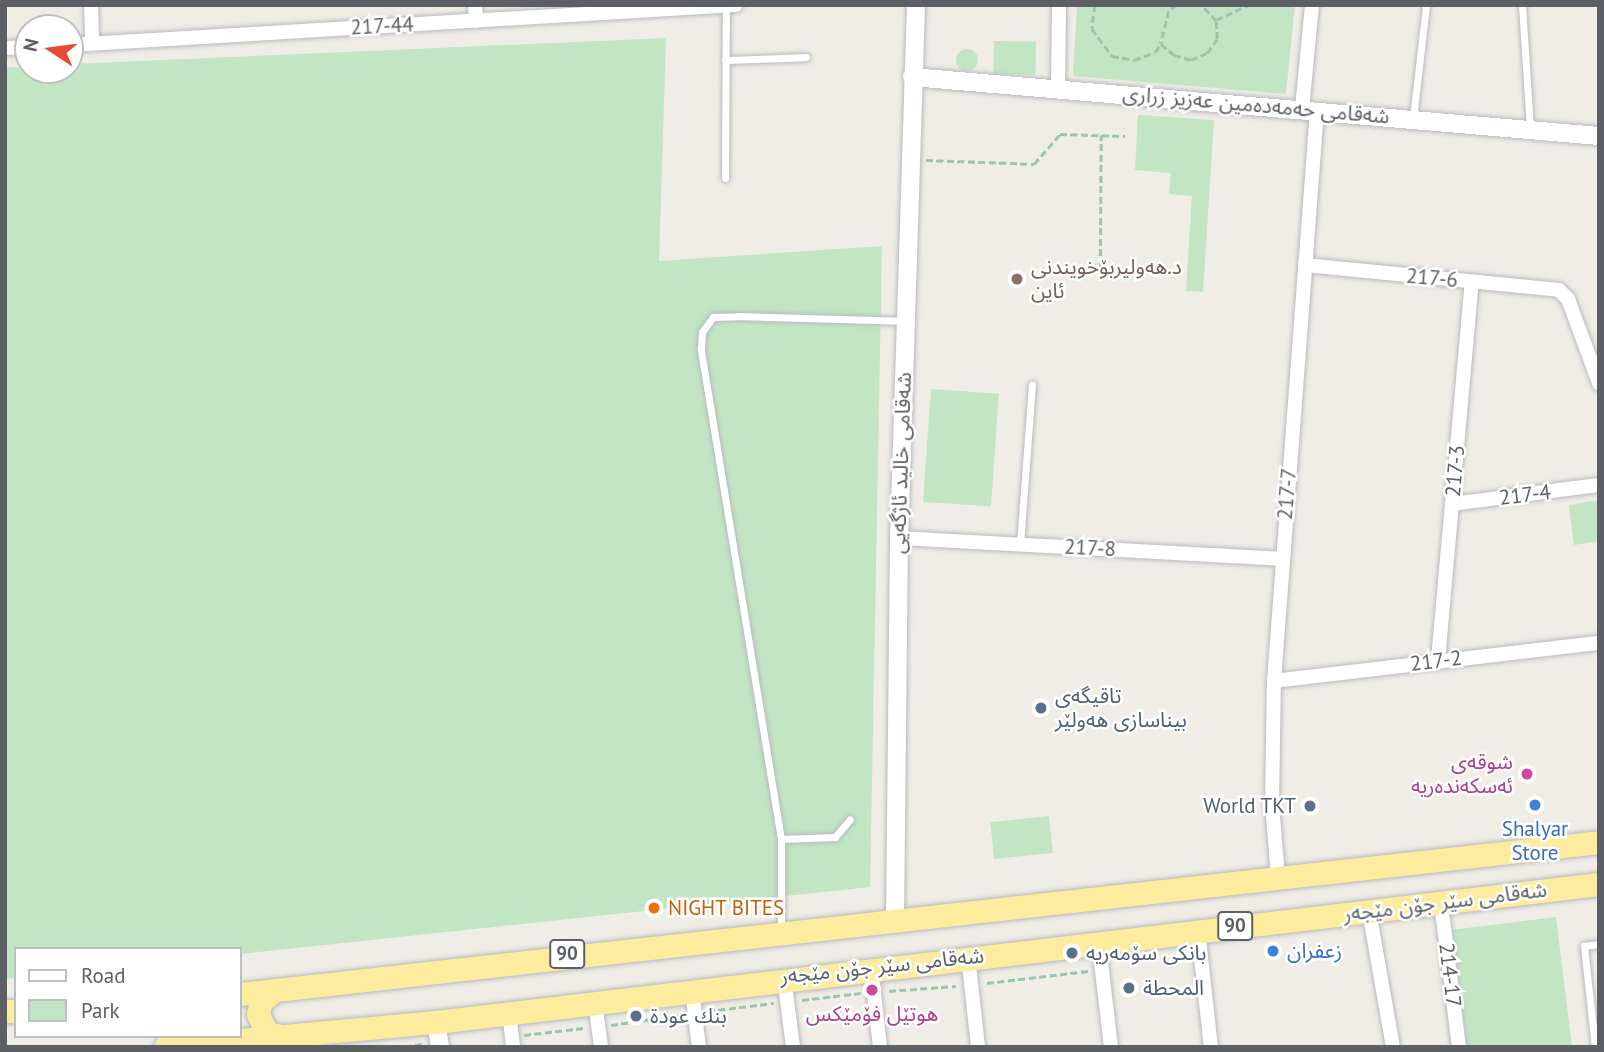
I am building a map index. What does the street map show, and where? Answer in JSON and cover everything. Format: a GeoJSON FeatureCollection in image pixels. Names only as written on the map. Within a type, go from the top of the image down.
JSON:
{"type":"FeatureCollection","features":[{"type":"Feature","properties":{"kind":"highway","name":"شەقامی سێر جۆن مێجەر"},"geometry":{"type":"LineString","coordinates":[[242,994],[781,930],[895,921],[1599,842]]}},
{"type":"Feature","properties":{"kind":"highway","name":"شەقامی سێر جۆن مێجەر"},"geometry":{"type":"LineString","coordinates":[[242,1038],[439,1036],[595,1002],[694,1001],[784,977],[1099,944],[1198,930],[1599,884]]}},
{"type":"Feature","properties":{"kind":"highway"},"geometry":{"type":"LineString","coordinates":[[274,991],[261,1001],[258,1014],[267,1033],[281,1036]]}},
{"type":"Feature","properties":{"kind":"highway","name":"شەقامی سێر جۆن مێجەر"},"geometry":{"type":"LineString","coordinates":[[165,1047],[238,1038]]}},
{"type":"Feature","properties":{"kind":"street"},"geometry":{"type":"LineString","coordinates":[[91,5],[92,43]]}},
{"type":"Feature","properties":{"kind":"street"},"geometry":{"type":"LineString","coordinates":[[475,5],[476,21]]}},
{"type":"Feature","properties":{"kind":"street","name":"217-44"},"geometry":{"type":"LineString","coordinates":[[84,43],[476,21],[629,8],[737,5]]}},
{"type":"Feature","properties":{"kind":"street","name":"شەقامی خالید ئاژگەیی"},"geometry":{"type":"LineString","coordinates":[[895,921],[899,538],[916,5]]}},
{"type":"Feature","properties":{"kind":"street"},"geometry":{"type":"LineString","coordinates":[[1058,89],[1059,5]]}},
{"type":"Feature","properties":{"kind":"street","name":"217-7"},"geometry":{"type":"LineString","coordinates":[[1278,877],[1272,804],[1273,681],[1305,265],[1312,5]]}},
{"type":"Feature","properties":{"kind":"street","name":"شەقامی حەمەدەمین عەزیز زراری"},"geometry":{"type":"LineString","coordinates":[[912,77],[1599,136]]}},
{"type":"Feature","properties":{"kind":"street","name":"217-6"},"geometry":{"type":"LineString","coordinates":[[1305,265],[1559,290],[1567,299],[1599,383]]}},
{"type":"Feature","properties":{"kind":"street","name":"217-3"},"geometry":{"type":"LineString","coordinates":[[1438,660],[1472,282]]}},
{"type":"Feature","properties":{"kind":"street","name":"217-4"},"geometry":{"type":"LineString","coordinates":[[1452,504],[1599,485]]}},
{"type":"Feature","properties":{"kind":"street","name":"217-8"},"geometry":{"type":"LineString","coordinates":[[899,538],[1282,559]]}},
{"type":"Feature","properties":{"kind":"street","name":"217-2"},"geometry":{"type":"LineString","coordinates":[[1273,681],[1599,643]]}},
{"type":"Feature","properties":{"kind":"street","name":"214-17"},"geometry":{"type":"LineString","coordinates":[[1441,903],[1460,1047]]}},
{"type":"Feature","properties":{"kind":"street"},"geometry":{"type":"LineString","coordinates":[[1369,911],[1393,1047]]}},
{"type":"Feature","properties":{"kind":"street"},"geometry":{"type":"LineString","coordinates":[[1198,930],[1211,1047]]}},
{"type":"Feature","properties":{"kind":"street"},"geometry":{"type":"LineString","coordinates":[[1099,944],[1111,1047]]}},
{"type":"Feature","properties":{"kind":"street"},"geometry":{"type":"LineString","coordinates":[[968,956],[978,1047]]}},
{"type":"Feature","properties":{"kind":"street"},"geometry":{"type":"LineString","coordinates":[[871,967],[880,1047]]}},
{"type":"Feature","properties":{"kind":"street"},"geometry":{"type":"LineString","coordinates":[[784,977],[793,1047]]}},
{"type":"Feature","properties":{"kind":"street"},"geometry":{"type":"LineString","coordinates":[[694,1001],[699,1047]]}},
{"type":"Feature","properties":{"kind":"street"},"geometry":{"type":"LineString","coordinates":[[595,1002],[601,1047]]}},
{"type":"Feature","properties":{"kind":"street"},"geometry":{"type":"LineString","coordinates":[[510,1022],[513,1047]]}},
{"type":"Feature","properties":{"kind":"lane"},"geometry":{"type":"LineString","coordinates":[[1413,118],[1426,5]]}},
{"type":"Feature","properties":{"kind":"lane"},"geometry":{"type":"LineString","coordinates":[[1522,5],[1530,129]]}},
{"type":"Feature","properties":{"kind":"lane"},"geometry":{"type":"LineString","coordinates":[[725,178],[726,6]]}},
{"type":"Feature","properties":{"kind":"lane"},"geometry":{"type":"LineString","coordinates":[[725,60],[806,57]]}},
{"type":"Feature","properties":{"kind":"lane"},"geometry":{"type":"LineString","coordinates":[[781,930],[781,839],[701,348],[702,332],[713,317],[905,321]]}},
{"type":"Feature","properties":{"kind":"lane"},"geometry":{"type":"LineString","coordinates":[[1020,544],[1032,384]]}},
{"type":"Feature","properties":{"kind":"lane"},"geometry":{"type":"LineString","coordinates":[[781,839],[835,837],[850,819]]}},
{"type":"Feature","properties":{"kind":"lane"},"geometry":{"type":"LineString","coordinates":[[1595,1047],[1584,946],[1599,944]]}},
{"type":"Feature","properties":{"kind":"path"},"geometry":{"type":"LineString","coordinates":[[1095,5],[1092,29],[1103,49],[1112,55],[1134,60],[1155,52],[1161,44],[1169,11],[1177,5]]}},
{"type":"Feature","properties":{"kind":"path"},"geometry":{"type":"LineString","coordinates":[[1166,5],[1169,11]]}},
{"type":"Feature","properties":{"kind":"path"},"geometry":{"type":"LineString","coordinates":[[1161,44],[1182,59],[1199,58],[1217,39],[1215,20],[1201,5]]}},
{"type":"Feature","properties":{"kind":"path"},"geometry":{"type":"LineString","coordinates":[[1215,20],[1248,5]]}},
{"type":"Feature","properties":{"kind":"path"},"geometry":{"type":"LineString","coordinates":[[910,159],[1034,164],[1059,134],[1125,136]]}},
{"type":"Feature","properties":{"kind":"path"},"geometry":{"type":"LineString","coordinates":[[1100,277],[1101,135]]}},
{"type":"Feature","properties":{"kind":"path"},"geometry":{"type":"LineString","coordinates":[[510,1022],[520,1036],[598,1027],[694,1001],[787,1002],[1093,971]]}},
{"type":"Feature","properties":{"kind":"path"},"geometry":{"type":"LineString","coordinates":[[405,1047],[439,1036]]}},
{"type":"Feature","properties":{"kind":"green space"},"geometry":{"type":"Polygon","coordinates":[[[1077,5],[1295,5],[1286,94],[1073,76],[1077,5]]]}},
{"type":"Feature","properties":{"kind":"green space"},"geometry":{"type":"Polygon","coordinates":[[[666,38],[659,261],[882,246],[870,887],[242,954],[242,947],[14,947],[14,978],[5,979],[5,67],[14,67],[14,84],[84,84],[84,63],[666,38]]]}},
{"type":"Feature","properties":{"kind":"green space"},"geometry":{"type":"Polygon","coordinates":[[[994,41],[1036,42],[1035,75],[993,74],[994,41]]]}},
{"type":"Feature","properties":{"kind":"green space"},"geometry":{"type":"Polygon","coordinates":[[[967,49],[975,52],[978,60],[975,68],[967,71],[959,68],[956,60],[959,52],[967,49]]]}},
{"type":"Feature","properties":{"kind":"green space"},"geometry":{"type":"Polygon","coordinates":[[[1138,115],[1214,120],[1203,292],[1186,291],[1192,196],[1169,194],[1171,173],[1135,170],[1138,115]]]}},
{"type":"Feature","properties":{"kind":"green space"},"geometry":{"type":"Polygon","coordinates":[[[931,389],[999,394],[991,506],[923,502],[931,389]]]}},
{"type":"Feature","properties":{"kind":"green space"},"geometry":{"type":"Polygon","coordinates":[[[1599,500],[1599,541],[1574,545],[1569,505],[1599,500]]]}},
{"type":"Feature","properties":{"kind":"green space"},"geometry":{"type":"Polygon","coordinates":[[[1049,816],[1053,853],[994,859],[990,822],[1049,816]]]}},
{"type":"Feature","properties":{"kind":"green space"},"geometry":{"type":"Polygon","coordinates":[[[1556,917],[1572,1047],[1467,1047],[1453,930],[1556,917]]]}},
{"type":"Feature","properties":{"kind":"place","name":"د.هه‌ولیربۆخویندنی ئاین"},"geometry":{"type":"Point","coordinates":[1017,279]}},
{"type":"Feature","properties":{"kind":"place","name":"تاقیگەی بیناسازی هەولێر"},"geometry":{"type":"Point","coordinates":[1041,708]}},
{"type":"Feature","properties":{"kind":"place","name":"شوقەی ئەسکەندەریە"},"geometry":{"type":"Point","coordinates":[1527,774]}},
{"type":"Feature","properties":{"kind":"place","name":"Shalyar Store"},"geometry":{"type":"Point","coordinates":[1535,805]}},
{"type":"Feature","properties":{"kind":"place","name":"World TKT"},"geometry":{"type":"Point","coordinates":[1310,806]}},
{"type":"Feature","properties":{"kind":"place","name":"NIGHT BITES"},"geometry":{"type":"Point","coordinates":[654,908]}},
{"type":"Feature","properties":{"kind":"place","name":"زعفران"},"geometry":{"type":"Point","coordinates":[1273,951]}},
{"type":"Feature","properties":{"kind":"place","name":"بانکی سۆمەریە"},"geometry":{"type":"Point","coordinates":[1072,953]}},
{"type":"Feature","properties":{"kind":"place","name":"المحطة"},"geometry":{"type":"Point","coordinates":[1129,988]}},
{"type":"Feature","properties":{"kind":"place","name":"هوتێل فۆمێکس"},"geometry":{"type":"Point","coordinates":[872,990]}},
{"type":"Feature","properties":{"kind":"place","name":"بنك عودة"},"geometry":{"type":"Point","coordinates":[636,1016]}}]}
